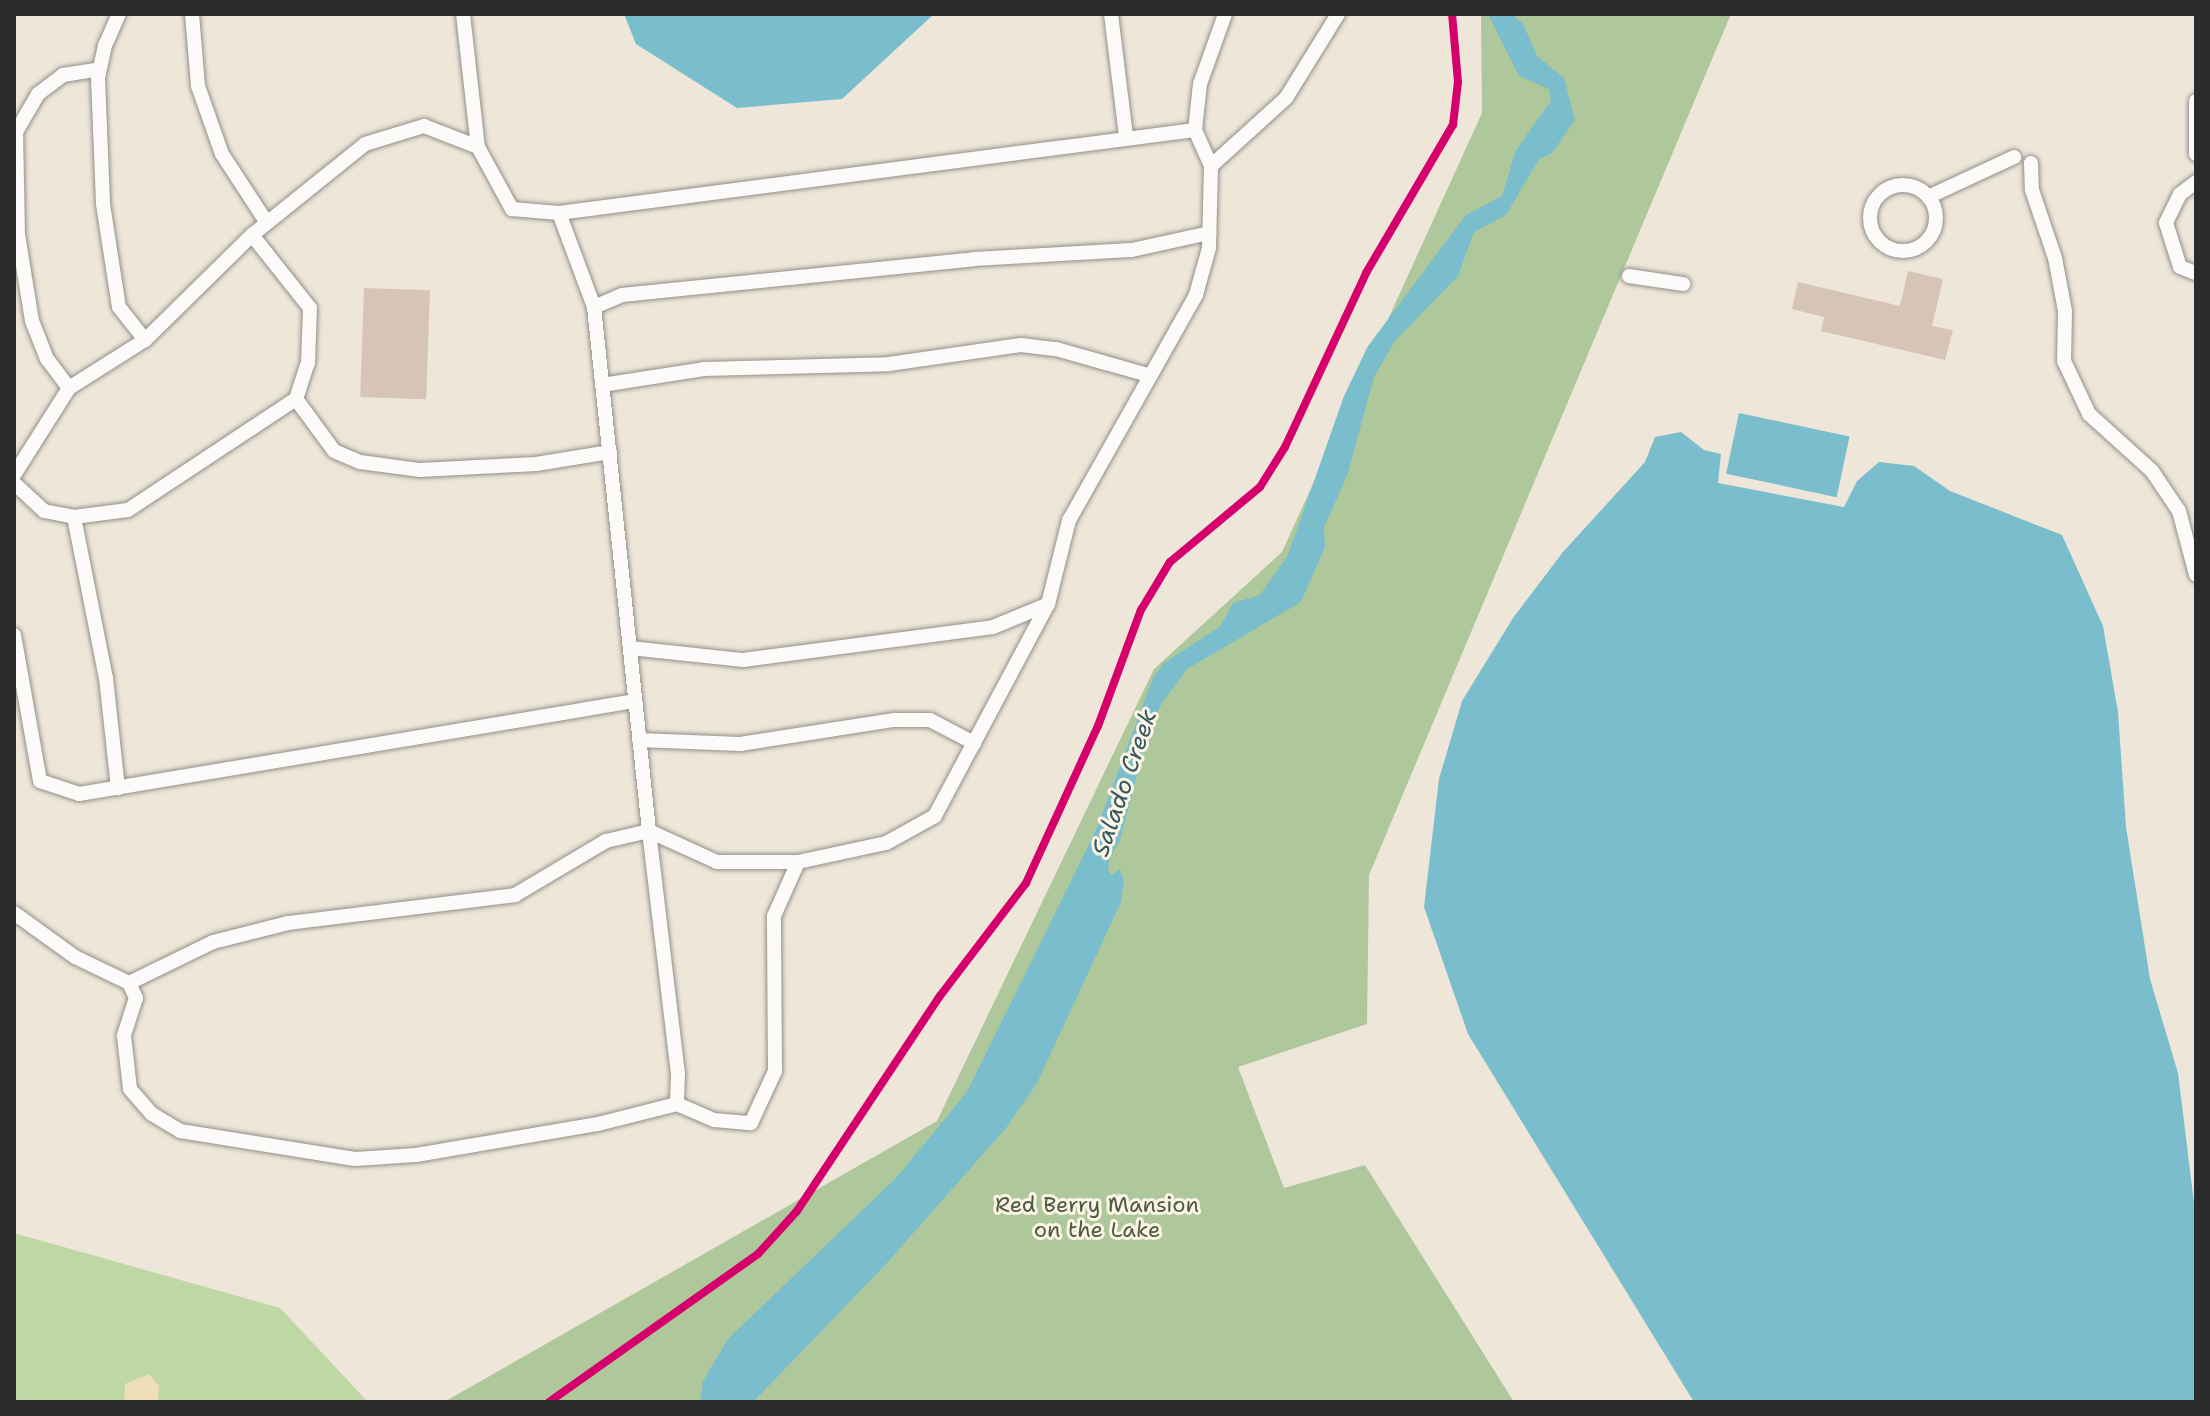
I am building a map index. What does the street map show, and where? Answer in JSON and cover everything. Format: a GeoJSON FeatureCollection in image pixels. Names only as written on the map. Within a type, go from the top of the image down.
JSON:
{"type":"FeatureCollection","features":[{"type":"Feature","properties":{"kind":"lane"},"geometry":{"type":"LineString","coordinates":[[119,14],[99,69],[98,131],[111,280],[119,307],[145,340]]}},
{"type":"Feature","properties":{"kind":"lane"},"geometry":{"type":"LineString","coordinates":[[192,14],[198,86],[222,154],[267,223]]}},
{"type":"Feature","properties":{"kind":"lane"},"geometry":{"type":"LineString","coordinates":[[463,14],[478,147],[512,209],[559,213],[1126,136],[1195,130]]}},
{"type":"Feature","properties":{"kind":"lane"},"geometry":{"type":"LineString","coordinates":[[1111,14],[1126,136]]}},
{"type":"Feature","properties":{"kind":"lane"},"geometry":{"type":"LineString","coordinates":[[129,983],[213,942],[288,923],[515,895],[606,841],[649,831],[717,862],[798,862],[886,843],[935,816],[1048,604],[1069,520],[1148,375],[1196,295],[1209,233],[1211,166],[1195,130],[1200,84],[1225,14]]}},
{"type":"Feature","properties":{"kind":"lane"},"geometry":{"type":"LineString","coordinates":[[1211,166],[1286,98],[1338,14]]}},
{"type":"Feature","properties":{"kind":"lane"},"geometry":{"type":"LineString","coordinates":[[69,388],[47,359],[32,321],[18,235],[16,132],[38,94],[63,75],[99,69]]}},
{"type":"Feature","properties":{"kind":"lane"},"geometry":{"type":"LineString","coordinates":[[2196,101],[2196,154]]}},
{"type":"Feature","properties":{"kind":"lane"},"geometry":{"type":"LineString","coordinates":[[14,475],[69,388],[145,340],[252,235],[365,144],[424,126],[478,147]]}},
{"type":"Feature","properties":{"kind":"lane"},"geometry":{"type":"LineString","coordinates":[[1928,197],[1936,216],[1923,244],[1892,250],[1874,236],[1869,214],[1879,195],[1899,185],[1928,197],[2014,157]]}},
{"type":"Feature","properties":{"kind":"lane"},"geometry":{"type":"LineString","coordinates":[[2031,163],[2032,190],[2055,258],[2065,311],[2064,361],[2089,414],[2152,471],[2179,511],[2196,575]]}},
{"type":"Feature","properties":{"kind":"lane"},"geometry":{"type":"LineString","coordinates":[[2196,182],[2180,194],[2166,223],[2180,267],[2196,273]]}},
{"type":"Feature","properties":{"kind":"lane"},"geometry":{"type":"LineString","coordinates":[[559,213],[594,307],[639,740],[678,1073],[677,1104]]}},
{"type":"Feature","properties":{"kind":"lane"},"geometry":{"type":"LineString","coordinates":[[594,307],[622,295],[974,259],[1132,250],[1209,233]]}},
{"type":"Feature","properties":{"kind":"lane"},"geometry":{"type":"LineString","coordinates":[[14,483],[44,511],[74,517],[128,510],[296,399],[308,363],[310,308],[252,235]]}},
{"type":"Feature","properties":{"kind":"lane"},"geometry":{"type":"LineString","coordinates":[[1629,276],[1683,284]]}},
{"type":"Feature","properties":{"kind":"lane"},"geometry":{"type":"LineString","coordinates":[[602,385],[704,369],[889,364],[1021,345],[1071,352],[1148,375]]}},
{"type":"Feature","properties":{"kind":"lane"},"geometry":{"type":"LineString","coordinates":[[296,399],[334,451],[360,462],[420,470],[536,464],[610,452]]}},
{"type":"Feature","properties":{"kind":"lane"},"geometry":{"type":"LineString","coordinates":[[74,517],[106,678],[118,788]]}},
{"type":"Feature","properties":{"kind":"lane"},"geometry":{"type":"LineString","coordinates":[[630,648],[743,660],[993,627],[1048,604]]}},
{"type":"Feature","properties":{"kind":"lane"},"geometry":{"type":"LineString","coordinates":[[14,635],[40,781],[79,794],[635,701]]}},
{"type":"Feature","properties":{"kind":"lane"},"geometry":{"type":"LineString","coordinates":[[639,740],[740,744],[894,720],[930,720],[974,743]]}},
{"type":"Feature","properties":{"kind":"lane"},"geometry":{"type":"LineString","coordinates":[[14,913],[75,957],[129,983],[136,998],[124,1036],[130,1089],[152,1114],[180,1131],[355,1159],[416,1155],[583,1127],[677,1104],[714,1120],[751,1123],[761,1111],[775,1071],[774,916],[798,862]]}},
{"type":"Feature","properties":{"kind":"green space","name":"Red Berry Mansion on the Lake"},"geometry":{"type":"Polygon","coordinates":[[[1481,14],[1731,14],[1369,875],[1367,1024],[1238,1067],[1284,1188],[1365,1165],[1514,1402],[444,1402],[937,1121],[1154,669],[1282,552],[1482,113],[1481,14]]]}},
{"type":"Feature","properties":{"kind":"green space"},"geometry":{"type":"Polygon","coordinates":[[[14,1233],[280,1308],[368,1402],[14,1402],[14,1233]]]}},
{"type":"Feature","properties":{"kind":"sand"},"geometry":{"type":"Polygon","coordinates":[[[149,1374],[159,1386],[158,1402],[124,1402],[125,1384],[149,1374]]]}},
{"type":"Feature","properties":{"kind":"water"},"geometry":{"type":"Polygon","coordinates":[[[624,14],[934,14],[842,99],[737,108],[636,44],[624,14]]]}},
{"type":"Feature","properties":{"kind":"water","name":"Salado Creek"},"geometry":{"type":"Polygon","coordinates":[[[1488,14],[1512,14],[1523,24],[1537,56],[1564,78],[1575,120],[1552,153],[1539,159],[1506,215],[1474,232],[1458,276],[1395,341],[1374,377],[1347,476],[1324,527],[1325,547],[1301,602],[1187,669],[1162,703],[1149,729],[1120,840],[1110,858],[1108,871],[1112,875],[1120,869],[1124,882],[1121,902],[1037,1083],[1006,1128],[885,1265],[753,1402],[700,1402],[703,1381],[728,1339],[897,1177],[967,1092],[1097,828],[1153,678],[1164,663],[1221,626],[1233,603],[1260,595],[1288,555],[1344,396],[1368,346],[1466,215],[1502,196],[1516,150],[1551,101],[1549,89],[1519,76],[1488,14]]]}},
{"type":"Feature","properties":{"kind":"water"},"geometry":{"type":"Polygon","coordinates":[[[1739,413],[1850,436],[1837,497],[1726,474],[1739,413]]]}},
{"type":"Feature","properties":{"kind":"water"},"geometry":{"type":"Polygon","coordinates":[[[1681,432],[1704,450],[1721,454],[1718,483],[1844,507],[1857,481],[1879,462],[1914,466],[1950,491],[2062,535],[2103,626],[2118,712],[2126,827],[2150,979],[2178,1073],[2196,1219],[2196,1402],[1694,1402],[1468,1034],[1424,907],[1439,779],[1462,701],[1513,618],[1563,552],[1645,462],[1655,437],[1681,432]]]}},
{"type":"Feature","properties":{"kind":"building"},"geometry":{"type":"Polygon","coordinates":[[[1908,271],[1943,279],[1932,326],[1953,330],[1945,360],[1821,331],[1824,317],[1792,309],[1798,282],[1900,306],[1908,271]]]}},
{"type":"Feature","properties":{"kind":"building"},"geometry":{"type":"Polygon","coordinates":[[[364,288],[430,290],[426,399],[360,397],[364,288]]]}},
{"type":"Feature","properties":{"kind":"cycle path"},"geometry":{"type":"LineString","coordinates":[[549,1402],[758,1254],[797,1211],[940,996],[1026,883],[1098,726],[1141,610],[1170,562],[1260,487],[1285,447],[1366,273],[1453,125],[1458,82],[1452,14]]}}]}
